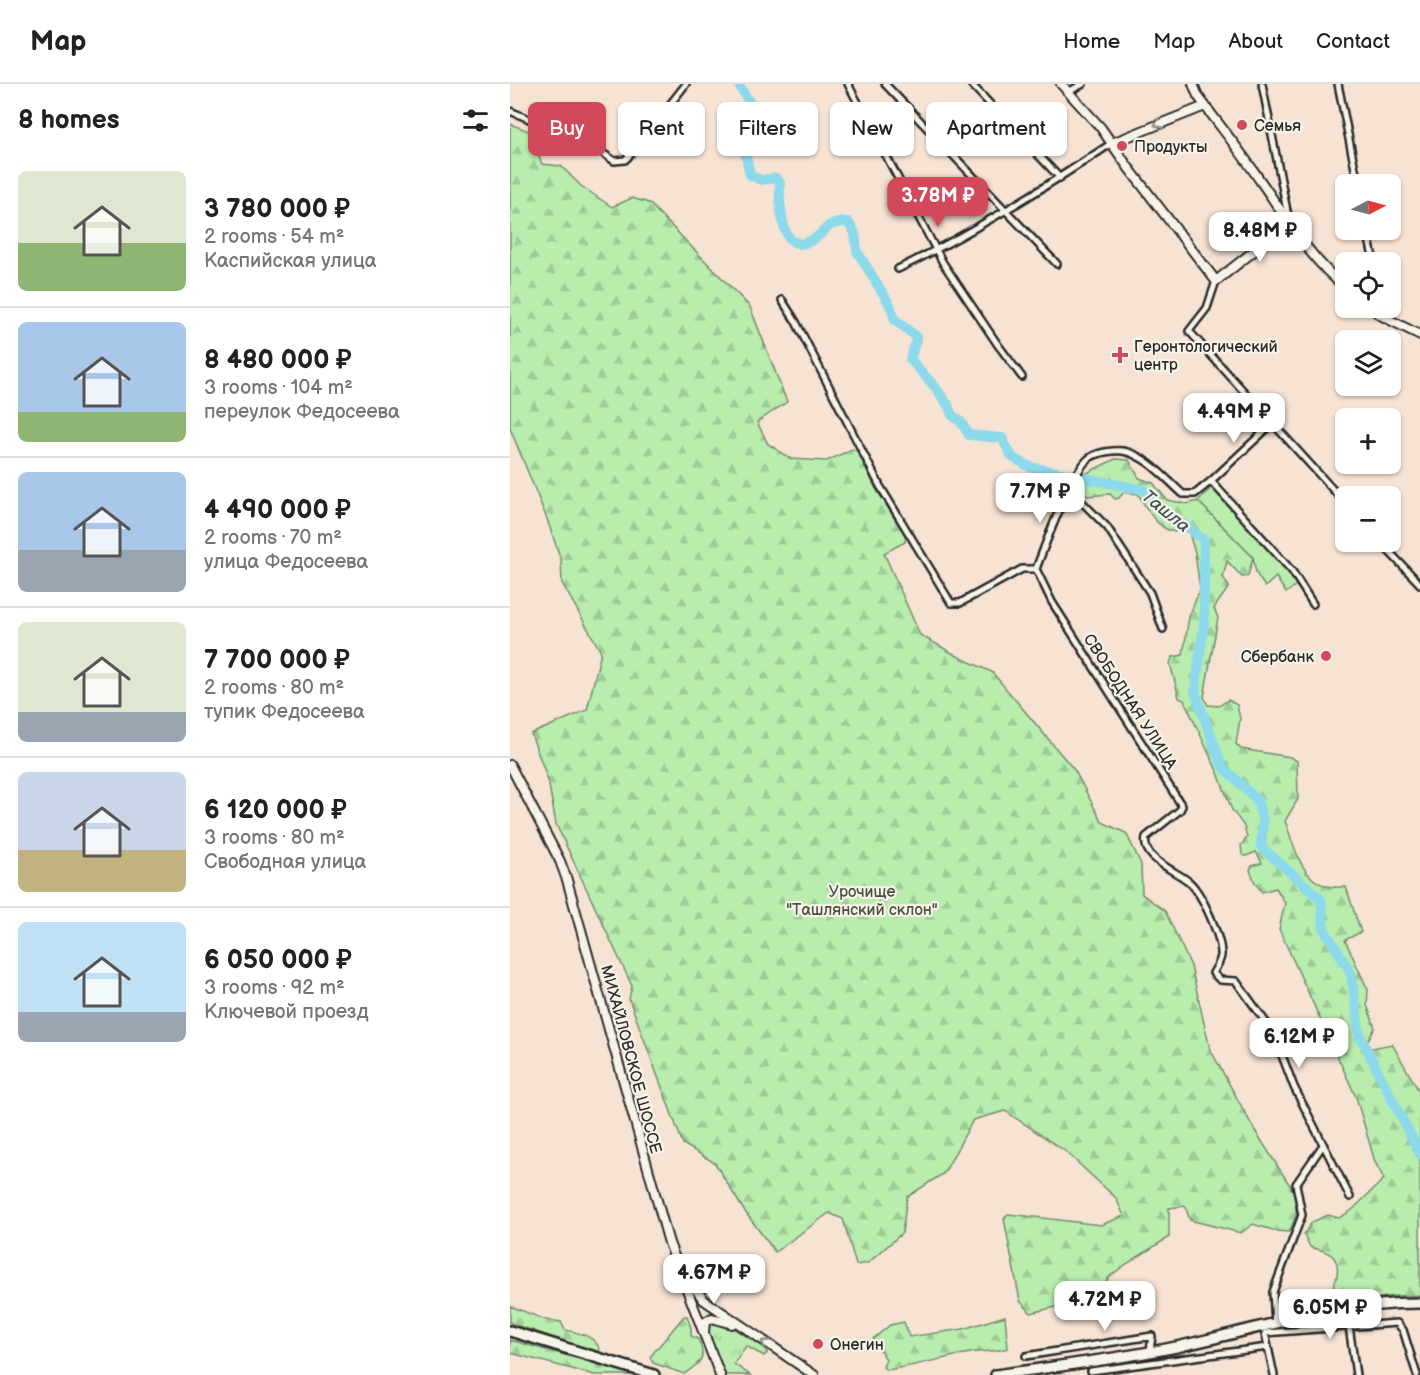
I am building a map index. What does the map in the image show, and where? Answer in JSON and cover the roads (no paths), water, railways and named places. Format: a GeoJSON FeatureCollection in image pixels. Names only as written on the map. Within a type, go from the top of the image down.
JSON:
{"type":"FeatureCollection","features":[{"type":"Feature","properties":{"kind":"main road"},"geometry":{"type":"LineString","coordinates":[[1061,84],[1112,143],[1216,281],[1290,224]]}},
{"type":"Feature","properties":{"kind":"main road"},"geometry":{"type":"LineString","coordinates":[[1193,84],[1205,106],[1252,168],[1302,243],[1335,278]]}},
{"type":"Feature","properties":{"kind":"main road"},"geometry":{"type":"LineString","coordinates":[[1112,143],[1205,106]]}},
{"type":"Feature","properties":{"kind":"main road"},"geometry":{"type":"LineString","coordinates":[[1392,318],[1420,335]]}},
{"type":"Feature","properties":{"kind":"main road","name":"МИХАЙЛОВСКОЕ ШОССЕ"},"geometry":{"type":"LineString","coordinates":[[510,765],[560,861],[567,880],[673,1256],[718,1375]]}},
{"type":"Feature","properties":{"kind":"main road"},"geometry":{"type":"LineString","coordinates":[[673,1256],[689,1282],[704,1300],[814,1375]]}},
{"type":"Feature","properties":{"kind":"main road"},"geometry":{"type":"LineString","coordinates":[[996,1375],[1091,1369],[1150,1351],[1262,1330],[1275,1323],[1342,1311],[1420,1303]]}},
{"type":"Feature","properties":{"kind":"main road"},"geometry":{"type":"LineString","coordinates":[[704,1335],[705,1322],[712,1318],[723,1320],[749,1332]]}},
{"type":"Feature","properties":{"kind":"main road"},"geometry":{"type":"LineString","coordinates":[[510,1331],[654,1375]]}},
{"type":"Feature","properties":{"kind":"street"},"geometry":{"type":"LineString","coordinates":[[510,111],[593,146],[614,161],[625,160],[686,84]]}},
{"type":"Feature","properties":{"kind":"street"},"geometry":{"type":"LineString","coordinates":[[848,84],[936,250],[998,345],[1022,376]]}},
{"type":"Feature","properties":{"kind":"street"},"geometry":{"type":"LineString","coordinates":[[885,84],[1057,264]]}},
{"type":"Feature","properties":{"kind":"street"},"geometry":{"type":"LineString","coordinates":[[971,84],[1060,178]]}},
{"type":"Feature","properties":{"kind":"street"},"geometry":{"type":"LineString","coordinates":[[1068,92],[1083,84]]}},
{"type":"Feature","properties":{"kind":"street"},"geometry":{"type":"LineString","coordinates":[[1262,84],[1290,224]]}},
{"type":"Feature","properties":{"kind":"street"},"geometry":{"type":"LineString","coordinates":[[1338,84],[1356,174]]}},
{"type":"Feature","properties":{"kind":"street"},"geometry":{"type":"LineString","coordinates":[[898,269],[1007,210],[1112,143]]}},
{"type":"Feature","properties":{"kind":"street"},"geometry":{"type":"LineString","coordinates":[[1216,281],[1207,308],[1189,331],[1335,492]]}},
{"type":"Feature","properties":{"kind":"street"},"geometry":{"type":"LineString","coordinates":[[782,300],[796,322],[880,486],[951,603],[960,603],[1022,569],[1036,569],[1069,489],[1089,458],[1103,452],[1123,451],[1146,461],[1183,494],[1195,494],[1272,424]]}},
{"type":"Feature","properties":{"kind":"street"},"geometry":{"type":"LineString","coordinates":[[1211,481],[1292,571],[1313,604]]}},
{"type":"Feature","properties":{"kind":"street"},"geometry":{"type":"LineString","coordinates":[[1069,489],[1107,527],[1150,593],[1163,629]]}},
{"type":"Feature","properties":{"kind":"street"},"geometry":{"type":"LineString","coordinates":[[1390,552],[1420,584]]}},
{"type":"Feature","properties":{"kind":"street","name":"СВОБОДНАЯ УЛИЦА"},"geometry":{"type":"LineString","coordinates":[[1036,569],[1052,602],[1182,806],[1146,837],[1145,844],[1157,862],[1189,882],[1199,896],[1220,943],[1221,960],[1213,973],[1220,980],[1236,981],[1273,1032],[1294,1087],[1350,1197]]}},
{"type":"Feature","properties":{"kind":"street"},"geometry":{"type":"LineString","coordinates":[[1275,1323],[1273,1292],[1302,1215],[1296,1184],[1323,1145]]}},
{"type":"Feature","properties":{"kind":"street"},"geometry":{"type":"LineString","coordinates":[[1342,1311],[1348,1326],[1356,1375]]}},
{"type":"Feature","properties":{"kind":"street"},"geometry":{"type":"LineString","coordinates":[[1274,1375],[1262,1330],[1394,1323],[1401,1326],[1417,1375]]}},
{"type":"Feature","properties":{"kind":"street"},"geometry":{"type":"LineString","coordinates":[[1026,1356],[1152,1336],[1150,1351]]}},
{"type":"Feature","properties":{"kind":"street"},"geometry":{"type":"LineString","coordinates":[[1091,1369],[1268,1347]]}},
{"type":"Feature","properties":{"kind":"waterway","name":"Ташла"},"geometry":{"type":"LineString","coordinates":[[738,84],[752,106],[744,147],[750,175],[761,180],[776,178],[780,183],[781,213],[785,229],[791,240],[800,244],[807,242],[831,225],[848,222],[855,233],[857,251],[890,305],[895,320],[917,337],[910,359],[935,387],[952,415],[961,422],[969,435],[1002,438],[1012,457],[1030,467],[1144,490],[1156,507],[1204,540],[1204,623],[1195,692],[1222,766],[1257,800],[1263,820],[1261,847],[1321,899],[1324,929],[1351,973],[1360,1036],[1420,1154]]}},
{"type":"Feature","properties":{"kind":"place","name":"Семья"},"geometry":{"type":"Point","coordinates":[1242,125]}},
{"type":"Feature","properties":{"kind":"place","name":"Продукты"},"geometry":{"type":"Point","coordinates":[1122,146]}},
{"type":"Feature","properties":{"kind":"place","name":"Геронтологический центр"},"geometry":{"type":"Point","coordinates":[1120,355]}},
{"type":"Feature","properties":{"kind":"place","name":"Сбербанк"},"geometry":{"type":"Point","coordinates":[1326,656]}},
{"type":"Feature","properties":{"kind":"place","name":"Онегин"},"geometry":{"type":"Point","coordinates":[818,1344]}},
{"type":"Feature","properties":{"kind":"park label","name":"Урочище \"Ташлянский склон\""},"geometry":{"type":"Point","coordinates":[862,900]}}]}
